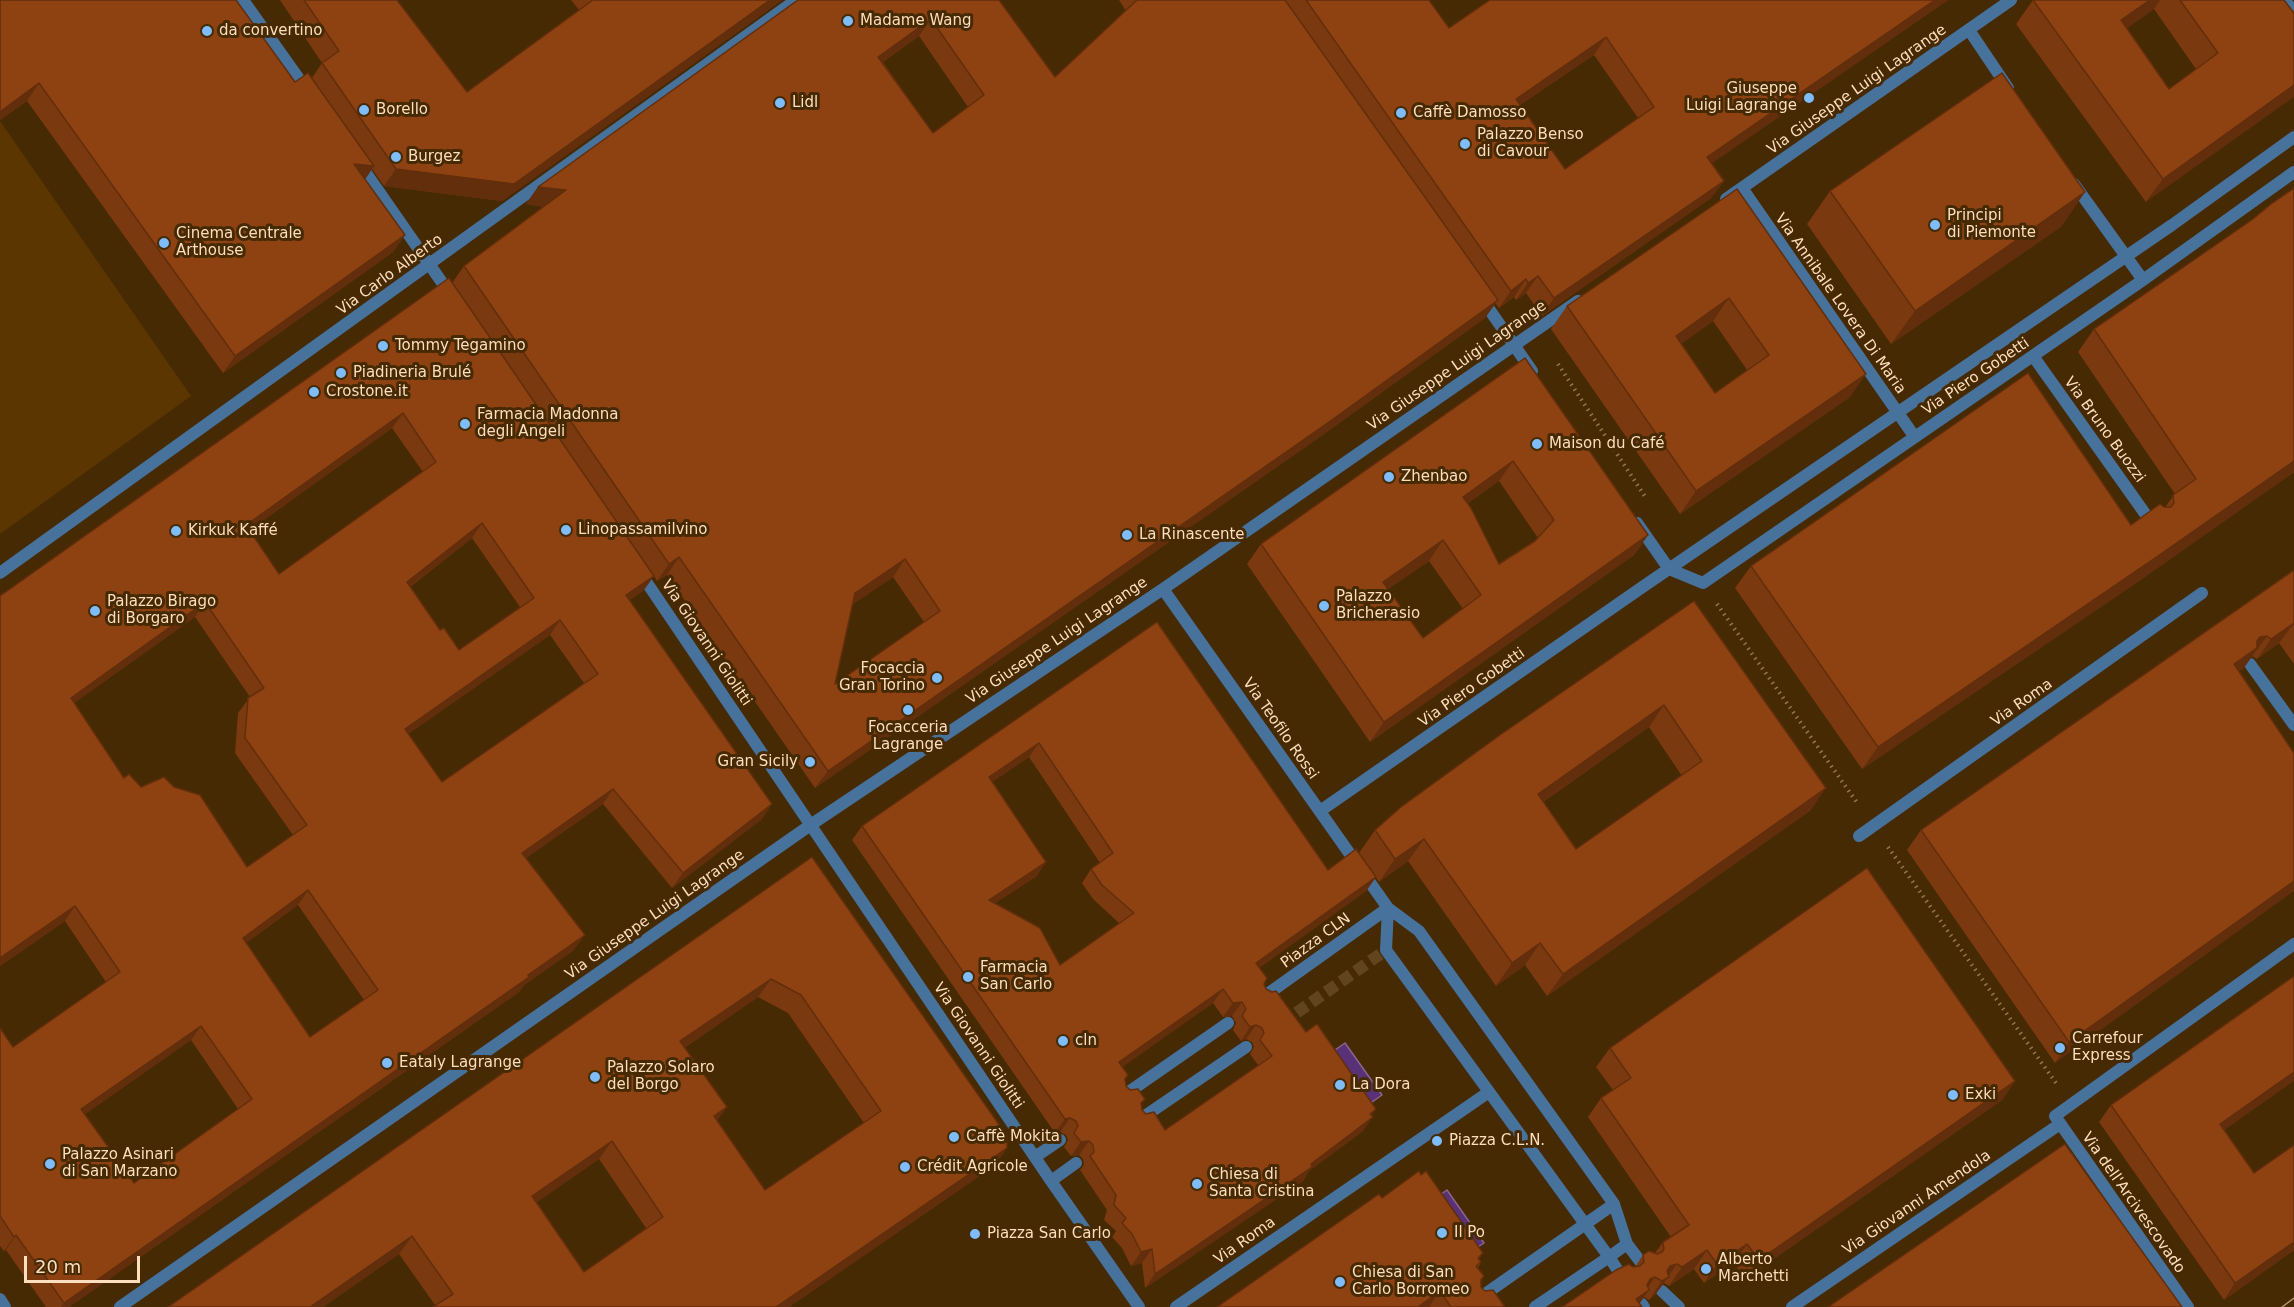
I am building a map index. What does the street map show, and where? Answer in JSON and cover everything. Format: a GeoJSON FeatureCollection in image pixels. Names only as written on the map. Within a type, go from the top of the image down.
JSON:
{"type":"FeatureCollection","features":[{"type":"Feature","properties":{"kind":"street"},"geometry":{"type":"LineString","coordinates":[[243,0],[316,104]]}},
{"type":"Feature","properties":{"kind":"street","name":"Via Carlo Alberto"},"geometry":{"type":"LineString","coordinates":[[0,573],[796,0]]}},
{"type":"Feature","properties":{"kind":"street","name":"Via Giuseppe Luigi Lagrange"},"geometry":{"type":"LineString","coordinates":[[1714,208],[2011,0]]}},
{"type":"Feature","properties":{"kind":"street"},"geometry":{"type":"LineString","coordinates":[[2285,0],[2294,13]]}},
{"type":"Feature","properties":{"kind":"street"},"geometry":{"type":"LineString","coordinates":[[1969,30],[2014,97]]}},
{"type":"Feature","properties":{"kind":"street","name":"Via Piero Gobetti"},"geometry":{"type":"LineString","coordinates":[[1320,812],[1641,588],[2125,257],[2294,137]]}},
{"type":"Feature","properties":{"kind":"street"},"geometry":{"type":"LineString","coordinates":[[350,151],[457,304]]}},
{"type":"Feature","properties":{"kind":"street"},"geometry":{"type":"LineString","coordinates":[[2066,172],[2143,280]]}},
{"type":"Feature","properties":{"kind":"street","name":"Via Piero Gobetti"},"geometry":{"type":"LineString","coordinates":[[1669,569],[1703,583],[2143,280],[2294,172]]}},
{"type":"Feature","properties":{"kind":"street","name":"Via Annibale Lovera Di Maria"},"geometry":{"type":"LineString","coordinates":[[1742,188],[1914,436]]}},
{"type":"Feature","properties":{"kind":"street"},"geometry":{"type":"LineString","coordinates":[[1473,287],[1537,378]]}},
{"type":"Feature","properties":{"kind":"street","name":"Via Giuseppe Luigi Lagrange"},"geometry":{"type":"LineString","coordinates":[[120,1307],[812,824],[1163,589],[1590,292]]}},
{"type":"Feature","properties":{"kind":"street","name":"Via Bruno Buozzi"},"geometry":{"type":"LineString","coordinates":[[2033,356],[2151,522]]}},
{"type":"Feature","properties":{"kind":"street"},"geometry":{"type":"LineString","coordinates":[[1629,512],[1669,569]]}},
{"type":"Feature","properties":{"kind":"street","name":"Via Giovanni Giolitti"},"geometry":{"type":"LineString","coordinates":[[631,559],[1139,1307]]}},
{"type":"Feature","properties":{"kind":"street","name":"Via Teofilo Rossi"},"geometry":{"type":"LineString","coordinates":[[1163,589],[1388,908]]}},
{"type":"Feature","properties":{"kind":"street","name":"Via Roma"},"geometry":{"type":"LineString","coordinates":[[1859,836],[2202,593]]}},
{"type":"Feature","properties":{"kind":"street"},"geometry":{"type":"LineString","coordinates":[[2250,664],[2294,725]]}},
{"type":"Feature","properties":{"kind":"street"},"geometry":{"type":"LineString","coordinates":[[1388,908],[1386,950],[1623,1278]]}},
{"type":"Feature","properties":{"kind":"street"},"geometry":{"type":"LineString","coordinates":[[1388,908],[1419,931],[1614,1204],[1627,1244],[1643,1265]]}},
{"type":"Feature","properties":{"kind":"street","name":"Piazza CLN"},"geometry":{"type":"LineString","coordinates":[[1262,998],[1388,908]]}},
{"type":"Feature","properties":{"kind":"street","name":"Via Giovanni Amendola"},"geometry":{"type":"LineString","coordinates":[[1792,1307],[2058,1120],[2294,944]]}},
{"type":"Feature","properties":{"kind":"street"},"geometry":{"type":"LineString","coordinates":[[1123,1096],[1228,1023]]}},
{"type":"Feature","properties":{"kind":"street"},"geometry":{"type":"LineString","coordinates":[[1139,1120],[1246,1047]]}},
{"type":"Feature","properties":{"kind":"street","name":"Via Roma"},"geometry":{"type":"LineString","coordinates":[[1176,1307],[1490,1092]]}},
{"type":"Feature","properties":{"kind":"street","name":"Via dell'Arcivescovado"},"geometry":{"type":"LineString","coordinates":[[2058,1120],[2187,1307]]}},
{"type":"Feature","properties":{"kind":"street"},"geometry":{"type":"LineString","coordinates":[[1035,1157],[1060,1140]]}},
{"type":"Feature","properties":{"kind":"street"},"geometry":{"type":"LineString","coordinates":[[1051,1180],[1076,1163]]}},
{"type":"Feature","properties":{"kind":"street"},"geometry":{"type":"LineString","coordinates":[[1475,1302],[1614,1204]]}},
{"type":"Feature","properties":{"kind":"street"},"geometry":{"type":"LineString","coordinates":[[1535,1307],[1627,1244]]}},
{"type":"Feature","properties":{"kind":"street"},"geometry":{"type":"LineString","coordinates":[[1662,1291],[1679,1307]]}},
{"type":"Feature","properties":{"kind":"street"},"geometry":{"type":"LineString","coordinates":[[0,1299],[5,1307]]}},
{"type":"Feature","properties":{"kind":"path"},"geometry":{"type":"LineString","coordinates":[[1820,750],[1839,777]]}},
{"type":"Feature","properties":{"kind":"shaded area"},"geometry":{"type":"Polygon","coordinates":[[[0,121],[191,396],[0,534],[0,121]]]}},
{"type":"Feature","properties":{"kind":"shaded area"},"geometry":{"type":"Polygon","coordinates":[[[1345,1043],[1382,1095],[1358,1112],[1322,1059],[1345,1043]]]}},
{"type":"Feature","properties":{"kind":"shaded area"},"geometry":{"type":"Polygon","coordinates":[[[1447,1190],[1484,1243],[1460,1259],[1424,1206],[1447,1190]]]}},
{"type":"Feature","properties":{"kind":"building"},"geometry":{"type":"Polygon","coordinates":[[[0,0],[236,0],[295,82],[308,73],[374,166],[354,164],[405,235],[235,356],[39,83],[0,112],[0,0]]]}},
{"type":"Feature","properties":{"kind":"building"},"geometry":{"type":"Polygon","coordinates":[[[304,0],[397,0],[467,92],[593,0],[770,0],[514,184],[396,169],[322,63],[339,51],[304,0]]]}},
{"type":"Feature","properties":{"kind":"building"},"geometry":{"type":"Polygon","coordinates":[[[798,0],[999,0],[1055,77],[1137,0],[1285,0],[1498,300],[1329,422],[828,771],[679,557],[669,564],[464,266],[566,190],[538,187],[798,0]],[[931,19],[878,57],[933,133],[984,95],[931,19]],[[905,559],[855,593],[835,684],[940,611],[905,559]]]}},
{"type":"Feature","properties":{"kind":"building"},"geometry":{"type":"Polygon","coordinates":[[[1306,0],[1429,0],[1449,28],[1490,0],[1935,0],[1707,157],[1724,181],[1554,298],[1538,276],[1528,283],[1526,279],[1511,291],[1306,0]],[[1606,37],[1516,99],[1565,169],[1654,107],[1606,37]]]}},
{"type":"Feature","properties":{"kind":"building"},"geometry":{"type":"Polygon","coordinates":[[[2033,0],[2150,0],[2121,20],[2169,89],[2218,53],[2180,0],[2284,0],[2294,13],[2294,85],[2163,179],[2033,0]]]}},
{"type":"Feature","properties":{"kind":"building","name":"Principi di Piemonte"},"geometry":{"type":"Polygon","coordinates":[[[2002,73],[2085,192],[1915,311],[1830,191],[2002,73]]]}},
{"type":"Feature","properties":{"kind":"building"},"geometry":{"type":"Polygon","coordinates":[[[2294,188],[2294,461],[1878,747],[1751,566],[2028,373],[2131,525],[2160,504],[2164,507],[2171,507],[2174,503],[2173,495],[2196,479],[2094,329],[2294,188]]]}},
{"type":"Feature","properties":{"kind":"building"},"geometry":{"type":"Polygon","coordinates":[[[1737,189],[1866,374],[1696,491],[1567,306],[1737,189]],[[1729,298],[1676,336],[1715,393],[1769,355],[1729,298]]]}},
{"type":"Feature","properties":{"kind":"building"},"geometry":{"type":"Polygon","coordinates":[[[449,278],[654,576],[626,595],[772,804],[683,873],[613,789],[522,853],[585,935],[528,975],[529,977],[64,1303],[0,1216],[0,1028],[13,1047],[120,972],[75,906],[0,958],[0,596],[449,278]],[[403,413],[246,525],[279,574],[436,462],[403,413]],[[482,523],[407,582],[440,630],[444,628],[459,650],[534,598],[482,523]],[[205,602],[71,698],[124,778],[129,774],[141,787],[164,777],[174,787],[200,795],[247,867],[307,825],[245,738],[248,698],[264,688],[205,602]],[[560,620],[405,729],[442,782],[598,674],[560,620]],[[308,890],[243,938],[310,1037],[378,990],[308,890]],[[201,1026],[81,1109],[134,1183],[252,1099],[201,1026]]]}},
{"type":"Feature","properties":{"kind":"building"},"geometry":{"type":"Polygon","coordinates":[[[1525,358],[1648,535],[1384,722],[1261,544],[1525,358]],[[1513,461],[1463,497],[1471,508],[1499,564],[1535,541],[1554,520],[1513,461]],[[1443,540],[1383,582],[1423,638],[1481,595],[1443,540]]]}},
{"type":"Feature","properties":{"kind":"building"},"geometry":{"type":"Polygon","coordinates":[[[2294,570],[2294,623],[2271,639],[2267,636],[2260,637],[2257,641],[2257,648],[2234,664],[2294,753],[2294,881],[2069,1042],[1921,830],[2294,570]]]}},
{"type":"Feature","properties":{"kind":"building"},"geometry":{"type":"Polygon","coordinates":[[[1694,601],[1826,788],[1563,974],[1540,943],[1512,963],[1424,839],[1395,859],[1375,830],[1401,807],[1500,735],[1694,601]],[[1664,705],[1538,794],[1576,849],[1702,761],[1664,705]]]}},
{"type":"Feature","properties":{"kind":"building"},"geometry":{"type":"Polygon","coordinates":[[[1157,622],[1328,870],[1356,849],[1376,877],[1256,963],[1267,978],[1264,984],[1266,989],[1276,991],[1306,1032],[1317,1024],[1376,1109],[1370,1114],[1373,1117],[1311,1164],[1312,1167],[1155,1274],[1152,1249],[1141,1252],[1132,1234],[1122,1223],[1126,1218],[1114,1205],[1116,1195],[1090,1156],[1094,1152],[1093,1145],[1089,1141],[1081,1142],[1074,1133],[1078,1126],[1076,1121],[1070,1118],[1065,1119],[862,826],[1157,622]],[[1039,743],[989,777],[1046,862],[989,900],[1040,928],[1060,965],[1134,913],[1102,885],[1091,869],[1113,853],[1039,743]],[[1223,989],[1119,1062],[1128,1075],[1125,1079],[1126,1086],[1130,1090],[1138,1089],[1145,1099],[1141,1103],[1142,1110],[1146,1114],[1154,1112],[1165,1130],[1272,1056],[1260,1040],[1264,1033],[1262,1028],[1256,1025],[1250,1027],[1242,1016],[1246,1009],[1242,1002],[1233,1003],[1223,989]]]}},
{"type":"Feature","properties":{"kind":"building","name":"Palazzo Solaro del Borgo"},"geometry":{"type":"Polygon","coordinates":[[[812,857],[1007,1136],[1007,1148],[776,1307],[433,1307],[453,1294],[412,1236],[310,1307],[168,1307],[812,857]],[[771,979],[680,1041],[727,1107],[714,1116],[765,1190],[881,1111],[801,995],[771,979]],[[612,1141],[532,1196],[584,1272],[663,1217],[612,1141]]]}},
{"type":"Feature","properties":{"kind":"building"},"geometry":{"type":"Polygon","coordinates":[[[1867,868],[2015,1081],[1759,1260],[1747,1244],[1717,1264],[1707,1250],[1682,1267],[1677,1264],[1670,1266],[1667,1271],[1669,1277],[1662,1281],[1655,1277],[1650,1279],[1647,1285],[1649,1290],[1636,1299],[1642,1307],[1562,1307],[1616,1270],[1629,1264],[1633,1267],[1640,1266],[1644,1262],[1643,1255],[1649,1251],[1657,1254],[1662,1252],[1663,1242],[1689,1225],[1601,1098],[1631,1078],[1610,1048],[1867,868]]]}},
{"type":"Feature","properties":{"kind":"building"},"geometry":{"type":"Polygon","coordinates":[[[2294,976],[2294,1072],[2220,1124],[2254,1173],[2294,1145],[2294,1242],[2235,1283],[2111,1105],[2294,976]]]}},
{"type":"Feature","properties":{"kind":"building"},"geometry":{"type":"Polygon","coordinates":[[[2065,1144],[2182,1307],[1828,1307],[2065,1144]]]}},
{"type":"Feature","properties":{"kind":"building"},"geometry":{"type":"Polygon","coordinates":[[[1419,1171],[1421,1175],[1426,1171],[1483,1253],[1478,1258],[1481,1262],[1476,1266],[1484,1276],[1481,1280],[1481,1287],[1485,1291],[1493,1290],[1505,1307],[1451,1307],[1440,1291],[1418,1307],[1217,1307],[1379,1194],[1382,1198],[1419,1171]]]}},
{"type":"Feature","properties":{"kind":"tunnel"},"geometry":{"type":"LineString","coordinates":[[1282,1023],[1386,950]]}},
{"type":"Feature","properties":{"kind":"tram line"},"geometry":{"type":"LineString","coordinates":[[2282,1307],[2294,1298]]}},
{"type":"Feature","properties":{"kind":"place","name":"Madame Wang"},"geometry":{"type":"Point","coordinates":[848,21]}},
{"type":"Feature","properties":{"kind":"place","name":"da convertino"},"geometry":{"type":"Point","coordinates":[207,31]}},
{"type":"Feature","properties":{"kind":"place","name":"Giuseppe Luigi Lagrange"},"geometry":{"type":"Point","coordinates":[1809,98]}},
{"type":"Feature","properties":{"kind":"place","name":"Lidl"},"geometry":{"type":"Point","coordinates":[780,103]}},
{"type":"Feature","properties":{"kind":"place","name":"Borello"},"geometry":{"type":"Point","coordinates":[364,110]}},
{"type":"Feature","properties":{"kind":"place","name":"Caffè Damosso"},"geometry":{"type":"Point","coordinates":[1401,113]}},
{"type":"Feature","properties":{"kind":"place","name":"Palazzo Benso di Cavour"},"geometry":{"type":"Point","coordinates":[1465,144]}},
{"type":"Feature","properties":{"kind":"place","name":"Burgez"},"geometry":{"type":"Point","coordinates":[396,157]}},
{"type":"Feature","properties":{"kind":"place","name":"Principi di Piemonte"},"geometry":{"type":"Point","coordinates":[1935,225]}},
{"type":"Feature","properties":{"kind":"place","name":"Cinema Centrale Arthouse"},"geometry":{"type":"Point","coordinates":[164,243]}},
{"type":"Feature","properties":{"kind":"place","name":"Tommy Tegamino"},"geometry":{"type":"Point","coordinates":[383,346]}},
{"type":"Feature","properties":{"kind":"place","name":"Piadineria Brulé"},"geometry":{"type":"Point","coordinates":[341,373]}},
{"type":"Feature","properties":{"kind":"place","name":"Crostone.it"},"geometry":{"type":"Point","coordinates":[314,392]}},
{"type":"Feature","properties":{"kind":"place","name":"Farmacia Madonna degli Angeli"},"geometry":{"type":"Point","coordinates":[465,424]}},
{"type":"Feature","properties":{"kind":"place","name":"Maison du Café"},"geometry":{"type":"Point","coordinates":[1537,444]}},
{"type":"Feature","properties":{"kind":"place","name":"Zhenbao"},"geometry":{"type":"Point","coordinates":[1389,477]}},
{"type":"Feature","properties":{"kind":"place","name":"Linopassamilvino"},"geometry":{"type":"Point","coordinates":[566,530]}},
{"type":"Feature","properties":{"kind":"place","name":"Kirkuk Kaffé"},"geometry":{"type":"Point","coordinates":[176,531]}},
{"type":"Feature","properties":{"kind":"place","name":"La Rinascente"},"geometry":{"type":"Point","coordinates":[1127,535]}},
{"type":"Feature","properties":{"kind":"place","name":"Palazzo Bricherasio"},"geometry":{"type":"Point","coordinates":[1324,606]}},
{"type":"Feature","properties":{"kind":"place","name":"Palazzo Birago di Borgaro"},"geometry":{"type":"Point","coordinates":[95,611]}},
{"type":"Feature","properties":{"kind":"place","name":"Focaccia Gran Torino"},"geometry":{"type":"Point","coordinates":[937,678]}},
{"type":"Feature","properties":{"kind":"place","name":"Focacceria Lagrange"},"geometry":{"type":"Point","coordinates":[908,710]}},
{"type":"Feature","properties":{"kind":"place","name":"Gran Sicily"},"geometry":{"type":"Point","coordinates":[810,762]}},
{"type":"Feature","properties":{"kind":"place","name":"Farmacia San Carlo"},"geometry":{"type":"Point","coordinates":[968,977]}},
{"type":"Feature","properties":{"kind":"place","name":"cln"},"geometry":{"type":"Point","coordinates":[1063,1041]}},
{"type":"Feature","properties":{"kind":"place","name":"Carrefour Express"},"geometry":{"type":"Point","coordinates":[2060,1048]}},
{"type":"Feature","properties":{"kind":"place","name":"Eataly Lagrange"},"geometry":{"type":"Point","coordinates":[387,1063]}},
{"type":"Feature","properties":{"kind":"place","name":"Palazzo Solaro del Borgo"},"geometry":{"type":"Point","coordinates":[595,1077]}},
{"type":"Feature","properties":{"kind":"place","name":"La Dora"},"geometry":{"type":"Point","coordinates":[1340,1085]}},
{"type":"Feature","properties":{"kind":"place","name":"Exki"},"geometry":{"type":"Point","coordinates":[1953,1095]}},
{"type":"Feature","properties":{"kind":"place","name":"Caffè Mokita"},"geometry":{"type":"Point","coordinates":[954,1137]}},
{"type":"Feature","properties":{"kind":"place","name":"Piazza C.L.N."},"geometry":{"type":"Point","coordinates":[1437,1141]}},
{"type":"Feature","properties":{"kind":"place","name":"Palazzo Asinari di San Marzano"},"geometry":{"type":"Point","coordinates":[50,1164]}},
{"type":"Feature","properties":{"kind":"place","name":"Crédit Agricole"},"geometry":{"type":"Point","coordinates":[905,1167]}},
{"type":"Feature","properties":{"kind":"place","name":"Chiesa di Santa Cristina"},"geometry":{"type":"Point","coordinates":[1197,1184]}},
{"type":"Feature","properties":{"kind":"place","name":"Il Po"},"geometry":{"type":"Point","coordinates":[1442,1233]}},
{"type":"Feature","properties":{"kind":"place","name":"Piazza San Carlo"},"geometry":{"type":"Point","coordinates":[975,1234]}},
{"type":"Feature","properties":{"kind":"place","name":"Alberto Marchetti"},"geometry":{"type":"Point","coordinates":[1706,1269]}},
{"type":"Feature","properties":{"kind":"place","name":"Chiesa di San Carlo Borromeo"},"geometry":{"type":"Point","coordinates":[1340,1282]}}]}
